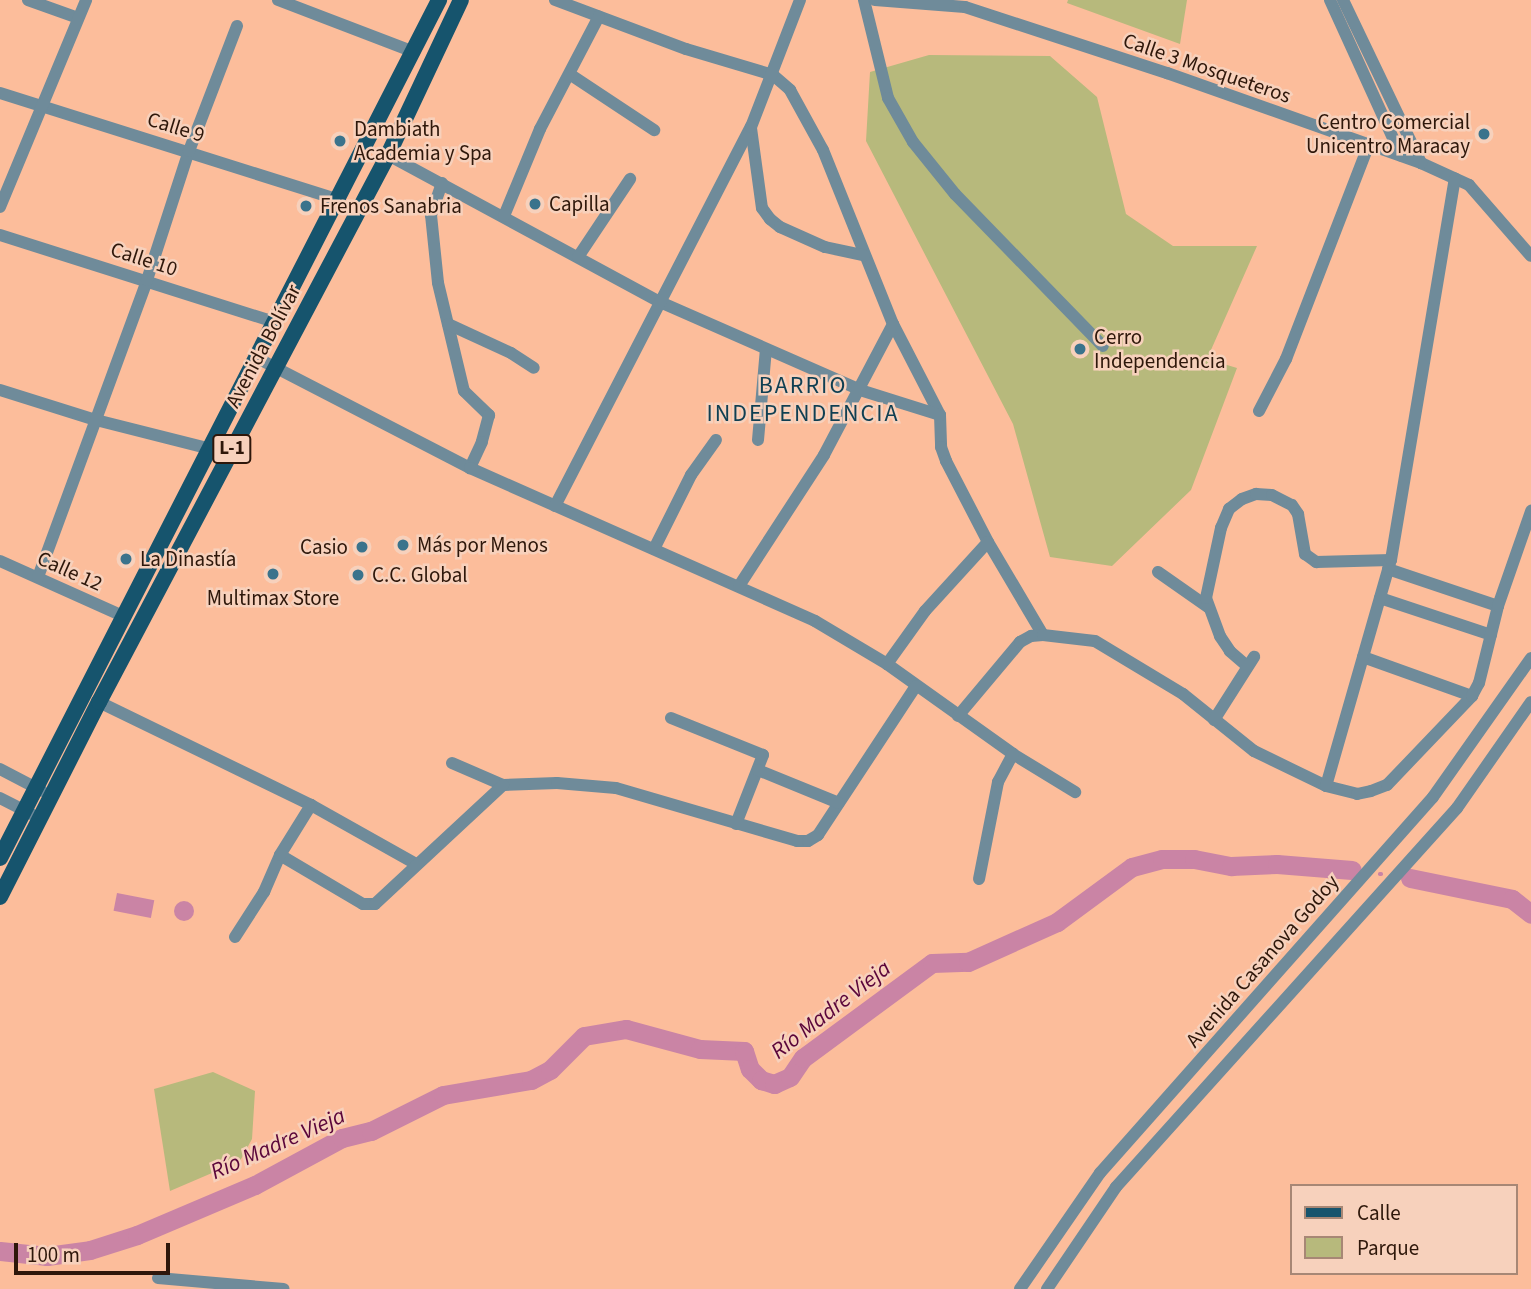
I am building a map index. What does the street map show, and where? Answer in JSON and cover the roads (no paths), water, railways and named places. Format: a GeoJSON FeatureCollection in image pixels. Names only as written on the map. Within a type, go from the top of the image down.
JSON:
{"type":"FeatureCollection","features":[{"type":"Feature","properties":{"kind":"main road","name":"Avenida Bolívar"},"geometry":{"type":"LineString","coordinates":[[0,858],[439,0]]}},
{"type":"Feature","properties":{"kind":"main road","name":"Avenida Bolívar"},"geometry":{"type":"LineString","coordinates":[[0,897],[99,702],[388,155],[461,0]]}},
{"type":"Feature","properties":{"kind":"street"},"geometry":{"type":"LineString","coordinates":[[28,0],[78,18]]}},
{"type":"Feature","properties":{"kind":"street"},"geometry":{"type":"LineString","coordinates":[[0,206],[86,0]]}},
{"type":"Feature","properties":{"kind":"street"},"geometry":{"type":"LineString","coordinates":[[278,0],[414,52]]}},
{"type":"Feature","properties":{"kind":"street"},"geometry":{"type":"LineString","coordinates":[[555,0],[729,64],[773,75],[790,90],[823,150],[893,324],[940,415],[941,447],[946,461],[988,542],[1043,635]]}},
{"type":"Feature","properties":{"kind":"street"},"geometry":{"type":"LineString","coordinates":[[555,506],[751,127],[800,0]]}},
{"type":"Feature","properties":{"kind":"street"},"geometry":{"type":"LineString","coordinates":[[864,0],[888,98],[913,142],[955,194],[1103,346]]}},
{"type":"Feature","properties":{"kind":"street","name":"Calle 3 Mosqueteros"},"geometry":{"type":"LineString","coordinates":[[875,0],[966,4],[1421,163],[1469,185],[1531,257]]}},
{"type":"Feature","properties":{"kind":"street"},"geometry":{"type":"LineString","coordinates":[[1339,2],[1401,156]]}},
{"type":"Feature","properties":{"kind":"street"},"geometry":{"type":"LineString","coordinates":[[1339,2],[1421,163]]}},
{"type":"Feature","properties":{"kind":"street"},"geometry":{"type":"LineString","coordinates":[[504,216],[540,129],[571,75],[599,16]]}},
{"type":"Feature","properties":{"kind":"street"},"geometry":{"type":"LineString","coordinates":[[38,577],[148,280],[189,151],[237,26]]}},
{"type":"Feature","properties":{"kind":"street"},"geometry":{"type":"LineString","coordinates":[[571,75],[654,130]]}},
{"type":"Feature","properties":{"kind":"street","name":"Calle 9"},"geometry":{"type":"LineString","coordinates":[[0,93],[339,200]]}},
{"type":"Feature","properties":{"kind":"street"},"geometry":{"type":"LineString","coordinates":[[751,127],[762,208],[770,219],[780,227],[825,247],[864,255]]}},
{"type":"Feature","properties":{"kind":"street"},"geometry":{"type":"LineString","coordinates":[[1259,411],[1286,359],[1368,146]]}},
{"type":"Feature","properties":{"kind":"street"},"geometry":{"type":"LineString","coordinates":[[388,155],[660,302],[860,390],[940,415]]}},
{"type":"Feature","properties":{"kind":"street"},"geometry":{"type":"LineString","coordinates":[[1326,786],[1389,565],[1455,178]]}},
{"type":"Feature","properties":{"kind":"street"},"geometry":{"type":"LineString","coordinates":[[579,257],[631,179]]}},
{"type":"Feature","properties":{"kind":"street"},"geometry":{"type":"LineString","coordinates":[[442,183],[431,215],[438,283],[464,390],[489,415],[482,442],[470,468]]}},
{"type":"Feature","properties":{"kind":"street","name":"Calle 10"},"geometry":{"type":"LineString","coordinates":[[0,234],[275,322]]}},
{"type":"Feature","properties":{"kind":"street"},"geometry":{"type":"LineString","coordinates":[[448,324],[511,353],[534,368]]}},
{"type":"Feature","properties":{"kind":"street"},"geometry":{"type":"LineString","coordinates":[[739,586],[824,455],[893,324]]}},
{"type":"Feature","properties":{"kind":"street"},"geometry":{"type":"LineString","coordinates":[[758,440],[766,349]]}},
{"type":"Feature","properties":{"kind":"street"},"geometry":{"type":"LineString","coordinates":[[257,358],[470,468],[815,621],[887,664],[1013,754],[1075,792]]}},
{"type":"Feature","properties":{"kind":"street"},"geometry":{"type":"LineString","coordinates":[[0,390],[96,420],[211,449]]}},
{"type":"Feature","properties":{"kind":"street"},"geometry":{"type":"LineString","coordinates":[[654,549],[691,475],[716,440]]}},
{"type":"Feature","properties":{"kind":"street"},"geometry":{"type":"LineString","coordinates":[[1214,720],[1250,661],[1230,652],[1208,607],[1208,578],[1221,528],[1229,509],[1241,499],[1256,494],[1272,495],[1292,505],[1298,514],[1308,558],[1316,562],[1389,565],[1499,607]]}},
{"type":"Feature","properties":{"kind":"street"},"geometry":{"type":"LineString","coordinates":[[958,716],[1020,642],[1031,636],[1043,635],[1107,645],[1183,694],[1254,751],[1326,786],[1357,794],[1387,785],[1472,696],[1479,683],[1499,607],[1531,511]]}},
{"type":"Feature","properties":{"kind":"street"},"geometry":{"type":"LineString","coordinates":[[887,664],[925,611],[988,542]]}},
{"type":"Feature","properties":{"kind":"street","name":"Calle 12"},"geometry":{"type":"LineString","coordinates":[[0,561],[125,617]]}},
{"type":"Feature","properties":{"kind":"street"},"geometry":{"type":"LineString","coordinates":[[1158,572],[1208,607]]}},
{"type":"Feature","properties":{"kind":"street"},"geometry":{"type":"LineString","coordinates":[[1380,598],[1491,635]]}},
{"type":"Feature","properties":{"kind":"street"},"geometry":{"type":"LineString","coordinates":[[1363,657],[1472,696]]}},
{"type":"Feature","properties":{"kind":"street","name":"Avenida Casanova Godoy"},"geometry":{"type":"LineString","coordinates":[[1020,1289],[1100,1173],[1433,797],[1531,658]]}},
{"type":"Feature","properties":{"kind":"street"},"geometry":{"type":"LineString","coordinates":[[452,763],[503,785],[557,783],[617,789],[797,841],[808,841],[818,835],[916,686]]}},
{"type":"Feature","properties":{"kind":"street"},"geometry":{"type":"LineString","coordinates":[[99,702],[311,805],[416,864]]}},
{"type":"Feature","properties":{"kind":"street","name":"Avenida Casanova Godoy"},"geometry":{"type":"LineString","coordinates":[[1047,1289],[1116,1187],[1457,808],[1531,702]]}},
{"type":"Feature","properties":{"kind":"street"},"geometry":{"type":"LineString","coordinates":[[671,718],[761,753],[764,757],[736,824]]}},
{"type":"Feature","properties":{"kind":"street"},"geometry":{"type":"LineString","coordinates":[[979,879],[998,782],[1013,754]]}},
{"type":"Feature","properties":{"kind":"street"},"geometry":{"type":"LineString","coordinates":[[0,769],[51,796]]}},
{"type":"Feature","properties":{"kind":"street"},"geometry":{"type":"LineString","coordinates":[[758,770],[839,803]]}},
{"type":"Feature","properties":{"kind":"street"},"geometry":{"type":"LineString","coordinates":[[280,855],[369,905],[376,904],[503,785]]}},
{"type":"Feature","properties":{"kind":"street"},"geometry":{"type":"LineString","coordinates":[[0,798],[40,819]]}},
{"type":"Feature","properties":{"kind":"street"},"geometry":{"type":"LineString","coordinates":[[235,937],[264,892],[280,855],[311,805]]}},
{"type":"Feature","properties":{"kind":"street"},"geometry":{"type":"LineString","coordinates":[[158,1278],[284,1289]]}},
{"type":"Feature","properties":{"kind":"waterway","name":"Río Madre Vieja"},"geometry":{"type":"LineString","coordinates":[[0,1251],[47,1256],[90,1250],[137,1235],[255,1185],[342,1138],[371,1131],[443,1095],[531,1080],[550,1070],[584,1036],[626,1029],[700,1049],[744,1051],[750,1069],[761,1080],[774,1084],[790,1077],[803,1058],[932,963],[968,962],[1057,922],[1132,867],[1162,859],[1194,859],[1231,866],[1277,864],[1352,870]]}},
{"type":"Feature","properties":{"kind":"waterway","name":"Río Madre Vieja"},"geometry":{"type":"LineString","coordinates":[[1410,878],[1512,899],[1531,914]]}},
{"type":"Feature","properties":{"kind":"place","name":"Centro Comercial Unicentro Maracay"},"geometry":{"type":"Point","coordinates":[1484,134]}},
{"type":"Feature","properties":{"kind":"place","name":"Dambiath Academia y Spa"},"geometry":{"type":"Point","coordinates":[340,141]}},
{"type":"Feature","properties":{"kind":"place","name":"Capilla"},"geometry":{"type":"Point","coordinates":[535,204]}},
{"type":"Feature","properties":{"kind":"place","name":"Frenos Sanabria"},"geometry":{"type":"Point","coordinates":[306,206]}},
{"type":"Feature","properties":{"kind":"place","name":"Cerro Independencia"},"geometry":{"type":"Point","coordinates":[1080,349]}},
{"type":"Feature","properties":{"kind":"place","name":"Más por Menos"},"geometry":{"type":"Point","coordinates":[403,545]}},
{"type":"Feature","properties":{"kind":"place","name":"Casio"},"geometry":{"type":"Point","coordinates":[362,547]}},
{"type":"Feature","properties":{"kind":"place","name":"La Dinastía"},"geometry":{"type":"Point","coordinates":[126,559]}},
{"type":"Feature","properties":{"kind":"place","name":"Multimax Store"},"geometry":{"type":"Point","coordinates":[273,574]}},
{"type":"Feature","properties":{"kind":"place","name":"C.C. Global"},"geometry":{"type":"Point","coordinates":[358,575]}},
{"type":"Feature","properties":{"kind":"district","name":"BARRIO INDEPENDENCIA"},"geometry":{"type":"Point","coordinates":[803,400]}}]}
